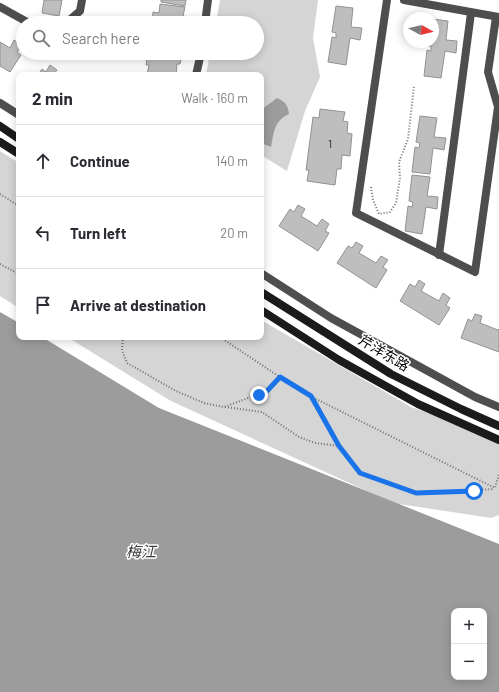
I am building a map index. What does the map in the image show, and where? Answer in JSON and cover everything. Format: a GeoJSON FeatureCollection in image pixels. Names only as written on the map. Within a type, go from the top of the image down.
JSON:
{"type":"FeatureCollection","features":[{"type":"Feature","properties":{"kind":"main road"},"geometry":{"type":"LineString","coordinates":[[0,126],[16,136]]}},
{"type":"Feature","properties":{"kind":"main road"},"geometry":{"type":"LineString","coordinates":[[0,142],[16,152]]}},
{"type":"Feature","properties":{"kind":"main road","name":"芹洋东路"},"geometry":{"type":"LineString","coordinates":[[264,294],[391,374],[499,426]]}},
{"type":"Feature","properties":{"kind":"main road","name":"芹洋东路"},"geometry":{"type":"LineString","coordinates":[[264,312],[339,360],[418,404],[499,440]]}},
{"type":"Feature","properties":{"kind":"street"},"geometry":{"type":"LineString","coordinates":[[74,16],[80,11],[82,0]]}},
{"type":"Feature","properties":{"kind":"street"},"geometry":{"type":"LineString","coordinates":[[206,16],[208,0]]}},
{"type":"Feature","properties":{"kind":"street"},"geometry":{"type":"LineString","coordinates":[[387,0],[356,213],[475,272],[498,107],[488,72],[498,17],[404,0]]}},
{"type":"Feature","properties":{"kind":"street"},"geometry":{"type":"LineString","coordinates":[[0,7],[16,16]]}},
{"type":"Feature","properties":{"kind":"street"},"geometry":{"type":"LineString","coordinates":[[439,255],[471,13]]}},
{"type":"Feature","properties":{"kind":"street"},"geometry":{"type":"LineString","coordinates":[[197,72],[199,60]]}},
{"type":"Feature","properties":{"kind":"street"},"geometry":{"type":"LineString","coordinates":[[0,103],[16,113]]}},
{"type":"Feature","properties":{"kind":"street"},"geometry":{"type":"LineString","coordinates":[[264,275],[331,318],[475,397],[499,407]]}},
{"type":"Feature","properties":{"kind":"path"},"geometry":{"type":"LineString","coordinates":[[371,187],[373,200],[379,214],[390,212],[396,203],[400,178],[399,162],[408,139],[414,86]]}},
{"type":"Feature","properties":{"kind":"path"},"geometry":{"type":"LineString","coordinates":[[0,194],[16,204]]}},
{"type":"Feature","properties":{"kind":"path"},"geometry":{"type":"LineString","coordinates":[[0,264],[16,272]]}},
{"type":"Feature","properties":{"kind":"path"},"geometry":{"type":"LineString","coordinates":[[123,340],[122,350],[127,363],[176,391],[204,403],[262,412],[299,437],[315,443],[339,446]]}},
{"type":"Feature","properties":{"kind":"path"},"geometry":{"type":"LineString","coordinates":[[224,340],[311,396],[495,488]]}},
{"type":"Feature","properties":{"kind":"path"},"geometry":{"type":"LineString","coordinates":[[224,407],[267,391],[280,377]]}},
{"type":"Feature","properties":{"kind":"path"},"geometry":{"type":"LineString","coordinates":[[311,396],[339,446],[360,473],[416,493],[495,488]]}},
{"type":"Feature","properties":{"kind":"path"},"geometry":{"type":"LineString","coordinates":[[495,488],[499,474]]}},
{"type":"Feature","properties":{"kind":"shaded area"},"geometry":{"type":"Polygon","coordinates":[[[220,0],[318,0],[313,38],[320,77],[305,111],[287,171],[264,157],[264,72],[207,72],[209,60],[264,60],[264,16],[217,16],[220,0]]]}},
{"type":"Feature","properties":{"kind":"shaded area"},"geometry":{"type":"Polygon","coordinates":[[[0,151],[16,161],[16,306],[0,296],[0,151]]]}},
{"type":"Feature","properties":{"kind":"shaded area"},"geometry":{"type":"Polygon","coordinates":[[[264,322],[411,407],[499,437],[499,515],[491,518],[393,503],[171,401],[72,340],[264,340],[264,322]]]}},
{"type":"Feature","properties":{"kind":"water"},"geometry":{"type":"Polygon","coordinates":[[[277,98],[286,104],[289,114],[280,120],[274,132],[271,147],[264,144],[264,108],[277,98]]]}},
{"type":"Feature","properties":{"kind":"water","name":"梅江"},"geometry":{"type":"Polygon","coordinates":[[[0,312],[16,321],[16,340],[47,340],[159,408],[499,544],[499,692],[0,692],[0,312]]]}},
{"type":"Feature","properties":{"kind":"building"},"geometry":{"type":"Polygon","coordinates":[[[44,0],[62,0],[59,16],[42,13],[44,0]]]}},
{"type":"Feature","properties":{"kind":"building"},"geometry":{"type":"Polygon","coordinates":[[[161,0],[186,0],[185,6],[161,2],[161,0]]]}},
{"type":"Feature","properties":{"kind":"building"},"geometry":{"type":"Polygon","coordinates":[[[160,4],[185,7],[183,16],[153,16],[153,12],[159,13],[160,4]]]}},
{"type":"Feature","properties":{"kind":"building"},"geometry":{"type":"Polygon","coordinates":[[[336,6],[353,8],[351,27],[362,28],[360,40],[350,38],[346,65],[328,62],[332,37],[336,38],[336,33],[332,32],[336,6]]]}},
{"type":"Feature","properties":{"kind":"building"},"geometry":{"type":"Polygon","coordinates":[[[439,20],[448,21],[446,40],[457,41],[456,53],[445,51],[441,78],[424,76],[427,50],[431,51],[431,48],[439,48],[439,20]]]}},
{"type":"Feature","properties":{"kind":"building"},"geometry":{"type":"Polygon","coordinates":[[[14,40],[16,41],[16,60],[18,60],[10,72],[0,66],[0,42],[10,48],[14,40]]]}},
{"type":"Feature","properties":{"kind":"building"},"geometry":{"type":"Polygon","coordinates":[[[147,60],[181,60],[180,64],[177,64],[176,72],[148,72],[149,65],[146,65],[147,60]]]}},
{"type":"Feature","properties":{"kind":"building"},"geometry":{"type":"Polygon","coordinates":[[[50,65],[57,70],[55,72],[46,72],[50,65]]]}},
{"type":"Feature","properties":{"kind":"building"},"geometry":{"type":"Polygon","coordinates":[[[320,109],[345,112],[343,121],[348,122],[347,133],[352,134],[350,156],[342,155],[341,169],[337,169],[335,185],[307,181],[309,170],[306,170],[313,117],[319,118],[320,109]]]}},
{"type":"Feature","properties":{"kind":"building"},"geometry":{"type":"Polygon","coordinates":[[[420,116],[437,118],[434,137],[446,138],[444,150],[433,148],[430,174],[412,172],[415,147],[419,148],[420,143],[416,142],[420,116]]]}},
{"type":"Feature","properties":{"kind":"building"},"geometry":{"type":"Polygon","coordinates":[[[412,175],[430,177],[427,196],[438,197],[437,209],[426,207],[422,234],[405,231],[408,206],[412,207],[413,202],[409,201],[412,175]]]}},
{"type":"Feature","properties":{"kind":"building"},"geometry":{"type":"Polygon","coordinates":[[[298,205],[305,209],[301,216],[317,226],[322,219],[329,224],[325,231],[329,233],[318,251],[279,226],[290,209],[294,212],[298,205]]]}},
{"type":"Feature","properties":{"kind":"building"},"geometry":{"type":"Polygon","coordinates":[[[356,242],[363,246],[359,253],[376,263],[381,256],[388,260],[383,267],[387,270],[376,288],[337,263],[348,246],[352,248],[356,242]]]}},
{"type":"Feature","properties":{"kind":"building"},"geometry":{"type":"Polygon","coordinates":[[[419,280],[425,284],[421,291],[439,301],[443,293],[450,298],[446,305],[450,308],[439,325],[400,301],[410,284],[415,287],[419,280]]]}},
{"type":"Feature","properties":{"kind":"building"},"geometry":{"type":"Polygon","coordinates":[[[475,314],[482,316],[480,323],[498,330],[499,329],[499,352],[461,338],[468,319],[472,321],[475,314]]]}},
{"type":"Feature","properties":{"kind":"route"},"geometry":{"type":"LineString","coordinates":[[259,395],[267,391],[280,377],[302,392],[311,396],[339,446],[360,473],[416,493],[474,491]]}}]}
